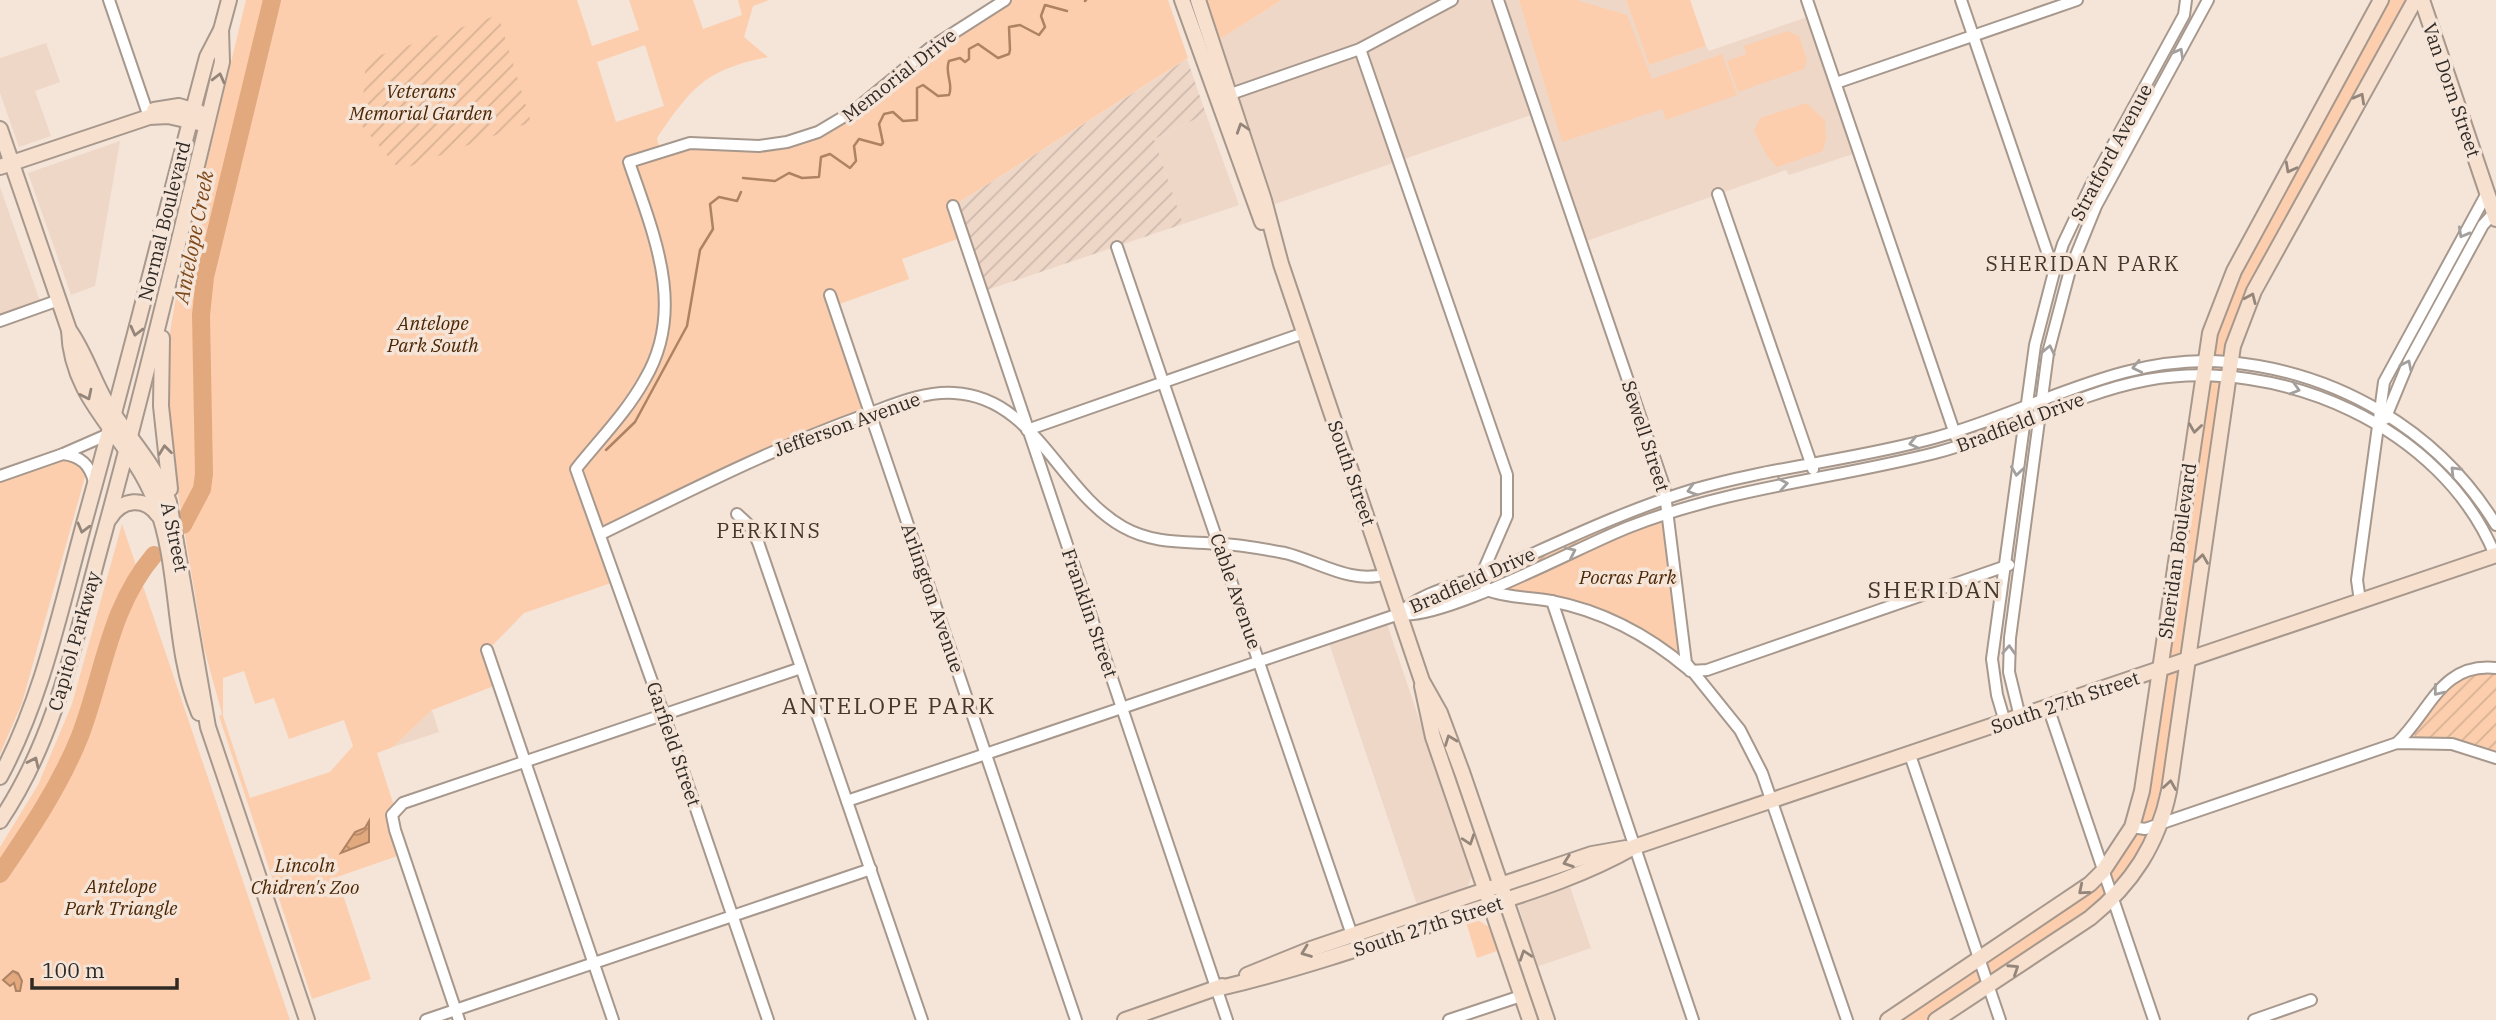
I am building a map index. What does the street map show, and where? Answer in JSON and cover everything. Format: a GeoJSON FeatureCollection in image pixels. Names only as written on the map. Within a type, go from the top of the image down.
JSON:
{"type":"FeatureCollection","features":[{"type":"Feature","properties":{"kind":"main road","name":"Normal Boulevard"},"geometry":{"type":"LineString","coordinates":[[115,415],[207,57],[221,30],[229,0]]}},
{"type":"Feature","properties":{"kind":"main road","name":"South Street"},"geometry":{"type":"LineString","coordinates":[[1182,0],[1216,100],[1281,264]]}},
{"type":"Feature","properties":{"kind":"main road","name":"South Street"},"geometry":{"type":"LineString","coordinates":[[1198,0],[1231,94],[1281,264],[1399,614],[1422,681],[1440,713],[1547,1020]]}},
{"type":"Feature","properties":{"kind":"main road","name":"Sheridan Boulevard"},"geometry":{"type":"LineString","coordinates":[[1888,1020],[2073,898],[2103,871],[2132,827],[2142,791],[2210,332],[2234,271],[2381,0]]}},
{"type":"Feature","properties":{"kind":"main road","name":"Sheridan Boulevard"},"geometry":{"type":"LineString","coordinates":[[1936,1020],[2113,900],[2145,857],[2161,824],[2169,791],[2229,370],[2253,291],[2415,0]]}},
{"type":"Feature","properties":{"kind":"main road","name":"Van Dorn Street"},"geometry":{"type":"LineString","coordinates":[[2422,0],[2495,216]]}},
{"type":"Feature","properties":{"kind":"main road","name":"Normal Boulevard"},"geometry":{"type":"LineString","coordinates":[[129,444],[222,62],[221,30]]}},
{"type":"Feature","properties":{"kind":"main road"},"geometry":{"type":"LineString","coordinates":[[6,165],[149,117],[154,110],[163,107],[179,106],[191,116],[208,120]]}},
{"type":"Feature","properties":{"kind":"main road","name":"A Street"},"geometry":{"type":"LineString","coordinates":[[0,129],[6,165],[59,300],[69,330],[70,349],[82,383],[110,432],[129,444]]}},
{"type":"Feature","properties":{"kind":"main road"},"geometry":{"type":"LineString","coordinates":[[167,519],[160,387],[170,276]]}},
{"type":"Feature","properties":{"kind":"main road","name":"A Street"},"geometry":{"type":"LineString","coordinates":[[69,330],[82,347],[167,519],[191,686],[200,714],[208,727],[307,1020]]}},
{"type":"Feature","properties":{"kind":"main road","name":"Capitol Parkway"},"geometry":{"type":"LineString","coordinates":[[0,777],[16,747],[37,693],[115,415]]}},
{"type":"Feature","properties":{"kind":"main road","name":"Capitol Parkway"},"geometry":{"type":"LineString","coordinates":[[0,821],[30,769],[57,705],[129,444]]}},
{"type":"Feature","properties":{"kind":"main road"},"geometry":{"type":"LineString","coordinates":[[107,522],[118,507],[132,502],[151,507],[167,519]]}},
{"type":"Feature","properties":{"kind":"main road","name":"South 27th Street"},"geometry":{"type":"LineString","coordinates":[[1125,1020],[1216,989],[1352,935],[1592,854],[1634,847],[2495,555]]}},
{"type":"Feature","properties":{"kind":"main road","name":"South Street"},"geometry":{"type":"LineString","coordinates":[[1422,681],[1425,711],[1530,1020]]}},
{"type":"Feature","properties":{"kind":"main road","name":"South 27th Street"},"geometry":{"type":"LineString","coordinates":[[1216,989],[1332,958],[1506,900],[1588,872],[1634,847]]}},
{"type":"Feature","properties":{"kind":"street"},"geometry":{"type":"LineString","coordinates":[[109,0],[149,117]]}},
{"type":"Feature","properties":{"kind":"street","name":"Memorial Drive"},"geometry":{"type":"LineString","coordinates":[[576,469],[645,381],[663,333],[666,300],[663,273],[629,162],[690,143],[759,146],[780,144],[818,132],[855,110],[930,48],[1005,0]]}},
{"type":"Feature","properties":{"kind":"street"},"geometry":{"type":"LineString","coordinates":[[1216,100],[1360,49],[1452,0]]}},
{"type":"Feature","properties":{"kind":"street","name":"Sewell Street"},"geometry":{"type":"LineString","coordinates":[[1498,0],[1667,498],[1684,657],[1690,671],[1740,730],[1772,800],[1847,1020]]}},
{"type":"Feature","properties":{"kind":"street"},"geometry":{"type":"LineString","coordinates":[[1807,0],[1959,446]]}},
{"type":"Feature","properties":{"kind":"street"},"geometry":{"type":"LineString","coordinates":[[1961,0],[2054,272],[2064,290]]}},
{"type":"Feature","properties":{"kind":"street"},"geometry":{"type":"LineString","coordinates":[[1836,83],[2077,0]]}},
{"type":"Feature","properties":{"kind":"street","name":"Stratford Avenue"},"geometry":{"type":"LineString","coordinates":[[2005,722],[1993,676],[1992,659],[2026,407],[2042,311],[2078,212],[2184,15],[2186,0]]}},
{"type":"Feature","properties":{"kind":"street","name":"Stratford Avenue"},"geometry":{"type":"LineString","coordinates":[[2020,717],[2014,700],[2008,657],[2048,353],[2064,290],[2096,206],[2208,0]]}},
{"type":"Feature","properties":{"kind":"street"},"geometry":{"type":"LineString","coordinates":[[1360,49],[1507,475],[1507,516],[1481,576],[1487,590],[1508,596],[1552,601],[1588,611],[1625,626],[1666,651],[1690,671],[1707,670],[2019,563]]}},
{"type":"Feature","properties":{"kind":"street"},"geometry":{"type":"LineString","coordinates":[[2360,601],[2357,580],[2389,369],[2487,193]]}},
{"type":"Feature","properties":{"kind":"street"},"geometry":{"type":"LineString","coordinates":[[1718,194],[1816,479]]}},
{"type":"Feature","properties":{"kind":"street","name":"Franklin Street"},"geometry":{"type":"LineString","coordinates":[[953,206],[1227,1020]]}},
{"type":"Feature","properties":{"kind":"street"},"geometry":{"type":"LineString","coordinates":[[2384,413],[2409,361],[2483,225],[2495,216]]}},
{"type":"Feature","properties":{"kind":"street","name":"Cable Avenue"},"geometry":{"type":"LineString","coordinates":[[1117,247],[1352,935]]}},
{"type":"Feature","properties":{"kind":"street","name":"Arlington Avenue"},"geometry":{"type":"LineString","coordinates":[[830,295],[1076,1020]]}},
{"type":"Feature","properties":{"kind":"street"},"geometry":{"type":"LineString","coordinates":[[0,321],[59,300]]}},
{"type":"Feature","properties":{"kind":"street"},"geometry":{"type":"LineString","coordinates":[[1027,430],[1304,332]]}},
{"type":"Feature","properties":{"kind":"street","name":"Bradfield Drive"},"geometry":{"type":"LineString","coordinates":[[1399,614],[1408,604],[1481,576],[1605,521],[1667,498],[1741,477],[1954,432],[2089,381],[2127,369],[2164,363],[2309,378],[2384,413],[2446,462],[2477,496],[2496,525]]}},
{"type":"Feature","properties":{"kind":"street","name":"Bradfield Drive"},"geometry":{"type":"LineString","coordinates":[[1399,614],[1412,616],[1487,590],[1669,512],[1721,497],[1816,479],[1959,446],[2123,386],[2203,368]]}},
{"type":"Feature","properties":{"kind":"street","name":"Bradfield Drive"},"geometry":{"type":"LineString","coordinates":[[2229,370],[2294,388],[2338,405],[2380,427],[2410,449],[2443,479],[2471,512],[2495,555]]}},
{"type":"Feature","properties":{"kind":"street","name":"Jefferson Avenue"},"geometry":{"type":"LineString","coordinates":[[601,534],[802,437],[928,395],[966,394],[1000,405],[1019,419],[1097,507],[1123,527],[1157,540],[1220,543],[1286,554],[1361,579],[1386,574]]}},
{"type":"Feature","properties":{"kind":"street"},"geometry":{"type":"LineString","coordinates":[[0,476],[63,454],[110,432]]}},
{"type":"Feature","properties":{"kind":"street"},"geometry":{"type":"LineString","coordinates":[[63,454],[77,457],[86,464],[95,486]]}},
{"type":"Feature","properties":{"kind":"street","name":"Garfield Street"},"geometry":{"type":"LineString","coordinates":[[576,469],[601,534],[768,1020]]}},
{"type":"Feature","properties":{"kind":"street"},"geometry":{"type":"LineString","coordinates":[[737,514],[750,526],[758,542],[922,1020]]}},
{"type":"Feature","properties":{"kind":"street"},"geometry":{"type":"LineString","coordinates":[[1552,601],[1693,1020]]}},
{"type":"Feature","properties":{"kind":"street"},"geometry":{"type":"LineString","coordinates":[[847,801],[1399,614]]}},
{"type":"Feature","properties":{"kind":"street"},"geometry":{"type":"LineString","coordinates":[[488,650],[613,1020]]}},
{"type":"Feature","properties":{"kind":"street"},"geometry":{"type":"LineString","coordinates":[[458,1015],[395,830],[392,815],[395,809],[802,668]]}},
{"type":"Feature","properties":{"kind":"street"},"geometry":{"type":"LineString","coordinates":[[2397,743],[2446,682],[2465,670],[2496,668]]}},
{"type":"Feature","properties":{"kind":"street"},"geometry":{"type":"LineString","coordinates":[[2048,707],[2154,1020]]}},
{"type":"Feature","properties":{"kind":"street"},"geometry":{"type":"LineString","coordinates":[[2132,827],[2145,829],[2161,824],[2397,743],[2452,744],[2496,758]]}},
{"type":"Feature","properties":{"kind":"street"},"geometry":{"type":"LineString","coordinates":[[1910,755],[2000,1020]]}},
{"type":"Feature","properties":{"kind":"street"},"geometry":{"type":"LineString","coordinates":[[426,1020],[458,1015],[594,963],[870,869]]}},
{"type":"Feature","properties":{"kind":"street"},"geometry":{"type":"LineString","coordinates":[[1449,1020],[1521,996]]}},
{"type":"Feature","properties":{"kind":"street"},"geometry":{"type":"LineString","coordinates":[[2254,1020],[2311,1000]]}},
{"type":"Feature","properties":{"kind":"shaded area"},"geometry":{"type":"Polygon","coordinates":[[[1282,0],[1626,0],[1649,65],[1706,46],[1709,51],[1813,15],[1859,152],[1789,175],[1786,170],[1581,243],[1537,113],[1275,204],[1220,39],[1282,0]]]}},
{"type":"Feature","properties":{"kind":"shaded area"},"geometry":{"type":"Polygon","coordinates":[[[46,43],[60,82],[35,91],[51,136],[19,147],[0,93],[0,58],[46,43]]]}},
{"type":"Feature","properties":{"kind":"shaded area"},"geometry":{"type":"Polygon","coordinates":[[[1187,59],[1206,114],[1154,139],[1183,224],[981,292],[953,206],[1187,59]]]}},
{"type":"Feature","properties":{"kind":"shaded area"},"geometry":{"type":"Polygon","coordinates":[[[1206,114],[1239,205],[1183,224],[1154,139],[1206,114]]]}},
{"type":"Feature","properties":{"kind":"shaded area"},"geometry":{"type":"Polygon","coordinates":[[[120,141],[95,286],[71,295],[28,173],[120,141]]]}},
{"type":"Feature","properties":{"kind":"shaded area"},"geometry":{"type":"Polygon","coordinates":[[[0,187],[42,307],[0,321],[0,187]]]}},
{"type":"Feature","properties":{"kind":"shaded area"},"geometry":{"type":"Polygon","coordinates":[[[1385,618],[1472,876],[1467,888],[1417,905],[1327,637],[1385,618]]]}},
{"type":"Feature","properties":{"kind":"shaded area"},"geometry":{"type":"Polygon","coordinates":[[[432,710],[439,732],[393,747],[432,710]]]}},
{"type":"Feature","properties":{"kind":"shaded area"},"geometry":{"type":"Polygon","coordinates":[[[1570,887],[1591,948],[1536,967],[1519,907],[1522,903],[1570,887]]]}},
{"type":"Feature","properties":{"kind":"green space","name":"Antelope Park South"},"geometry":{"type":"Polygon","coordinates":[[[246,0],[577,0],[592,46],[639,30],[629,0],[693,0],[703,29],[742,15],[738,0],[769,0],[753,6],[744,37],[768,57],[729,68],[702,83],[680,106],[657,138],[660,151],[680,146],[729,146],[818,132],[1005,0],[1168,0],[1188,58],[953,206],[963,237],[902,259],[909,279],[834,306],[869,414],[601,534],[617,581],[524,613],[488,650],[499,684],[432,710],[393,747],[377,753],[395,809],[403,854],[337,877],[371,979],[312,999],[219,716],[222,714],[204,648],[173,464],[168,376],[169,338],[179,279],[246,0]],[[645,45],[597,62],[616,122],[664,106],[645,45]],[[244,671],[223,678],[223,716],[250,798],[330,772],[353,746],[344,720],[289,739],[274,698],[255,704],[244,671]]]}},
{"type":"Feature","properties":{"kind":"green space"},"geometry":{"type":"Polygon","coordinates":[[[1207,0],[1282,0],[1220,39],[1207,0]]]}},
{"type":"Feature","properties":{"kind":"green space"},"geometry":{"type":"Polygon","coordinates":[[[1519,0],[1576,0],[1627,15],[1652,79],[1722,54],[1737,95],[1666,120],[1662,109],[1562,142],[1519,0]]]}},
{"type":"Feature","properties":{"kind":"green space"},"geometry":{"type":"Polygon","coordinates":[[[1626,0],[1690,0],[1706,46],[1649,65],[1626,0]]]}},
{"type":"Feature","properties":{"kind":"green space"},"geometry":{"type":"Polygon","coordinates":[[[2381,0],[2415,0],[2243,317],[2166,809],[2113,900],[1936,1020],[1888,1020],[2073,898],[2132,827],[2210,332],[2381,0]]]}},
{"type":"Feature","properties":{"kind":"green space","name":"Veterans Memorial Garden"},"geometry":{"type":"Polygon","coordinates":[[[498,15],[531,122],[400,170],[361,125],[366,60],[498,15]]]}},
{"type":"Feature","properties":{"kind":"green space"},"geometry":{"type":"Polygon","coordinates":[[[1787,31],[1799,36],[1807,60],[1804,69],[1738,92],[1727,61],[1746,54],[1744,46],[1787,31]]]}},
{"type":"Feature","properties":{"kind":"green space"},"geometry":{"type":"Polygon","coordinates":[[[1806,103],[1825,120],[1826,138],[1823,151],[1777,167],[1767,156],[1754,131],[1760,118],[1806,103]]]}},
{"type":"Feature","properties":{"kind":"green space"},"geometry":{"type":"Polygon","coordinates":[[[63,454],[88,466],[22,703],[0,754],[0,476],[63,454]]]}},
{"type":"Feature","properties":{"kind":"green space"},"geometry":{"type":"Polygon","coordinates":[[[1658,507],[1661,511],[1515,574],[1510,573],[1511,569],[1614,522],[1658,507]]]}},
{"type":"Feature","properties":{"kind":"green space","name":"Pocras Park"},"geometry":{"type":"Polygon","coordinates":[[[1669,512],[1686,663],[1601,615],[1499,595],[1513,579],[1669,512]]]}},
{"type":"Feature","properties":{"kind":"green space","name":"Antelope Park Triangle"},"geometry":{"type":"Polygon","coordinates":[[[122,524],[290,1020],[0,1020],[0,847],[38,785],[72,704],[122,524]]]}},
{"type":"Feature","properties":{"kind":"green space"},"geometry":{"type":"Polygon","coordinates":[[[1466,589],[1467,594],[1423,608],[1424,602],[1466,589]]]}},
{"type":"Feature","properties":{"kind":"green space"},"geometry":{"type":"Polygon","coordinates":[[[2479,671],[2496,671],[2496,754],[2416,739],[2413,732],[2453,682],[2479,671]]]}},
{"type":"Feature","properties":{"kind":"green space"},"geometry":{"type":"Polygon","coordinates":[[[1476,919],[1489,927],[1497,951],[1477,958],[1466,922],[1476,919]]]}},
{"type":"Feature","properties":{"kind":"water"},"geometry":{"type":"Polygon","coordinates":[[[369,821],[369,842],[341,853],[355,832],[365,828],[369,821]]]}},
{"type":"Feature","properties":{"kind":"water"},"geometry":{"type":"Polygon","coordinates":[[[13,971],[18,973],[22,981],[20,991],[16,991],[14,983],[10,986],[3,980],[13,971]]]}},
{"type":"Feature","properties":{"kind":"waterway","name":"Antelope Creek"},"geometry":{"type":"LineString","coordinates":[[183,525],[202,489],[204,474],[201,315],[205,277],[272,0]]}},
{"type":"Feature","properties":{"kind":"waterway"},"geometry":{"type":"LineString","coordinates":[[743,178],[775,181],[789,173],[802,178],[819,177],[821,157],[830,154],[850,168],[856,161],[854,146],[859,139],[881,145],[883,143],[879,124],[884,114],[893,112],[903,121],[917,120],[917,88],[923,85],[938,96],[949,95],[949,61],[960,58],[965,62],[969,59],[969,49],[978,44],[998,58],[1009,54],[1009,27],[1020,25],[1039,35],[1045,27],[1041,16],[1045,5],[1067,11]]}},
{"type":"Feature","properties":{"kind":"waterway"},"geometry":{"type":"LineString","coordinates":[[606,450],[635,422],[687,326],[700,250],[713,229],[710,204],[719,197],[737,201],[741,192]]}},
{"type":"Feature","properties":{"kind":"waterway","name":"Antelope Creek"},"geometry":{"type":"LineString","coordinates":[[0,874],[44,807],[72,754],[117,619],[139,575],[154,555]]}},
{"type":"Feature","properties":{"kind":"district","name":"SHERIDAN PARK"},"geometry":{"type":"Point","coordinates":[2083,264]}},
{"type":"Feature","properties":{"kind":"district","name":"PERKINS"},"geometry":{"type":"Point","coordinates":[769,531]}},
{"type":"Feature","properties":{"kind":"district","name":"SHERIDAN"},"geometry":{"type":"Point","coordinates":[1935,590]}},
{"type":"Feature","properties":{"kind":"district","name":"ANTELOPE PARK"},"geometry":{"type":"Point","coordinates":[889,706]}},
{"type":"Feature","properties":{"kind":"park label","name":"Lincoln Chidren's Zoo"},"geometry":{"type":"Point","coordinates":[305,876]}}]}
